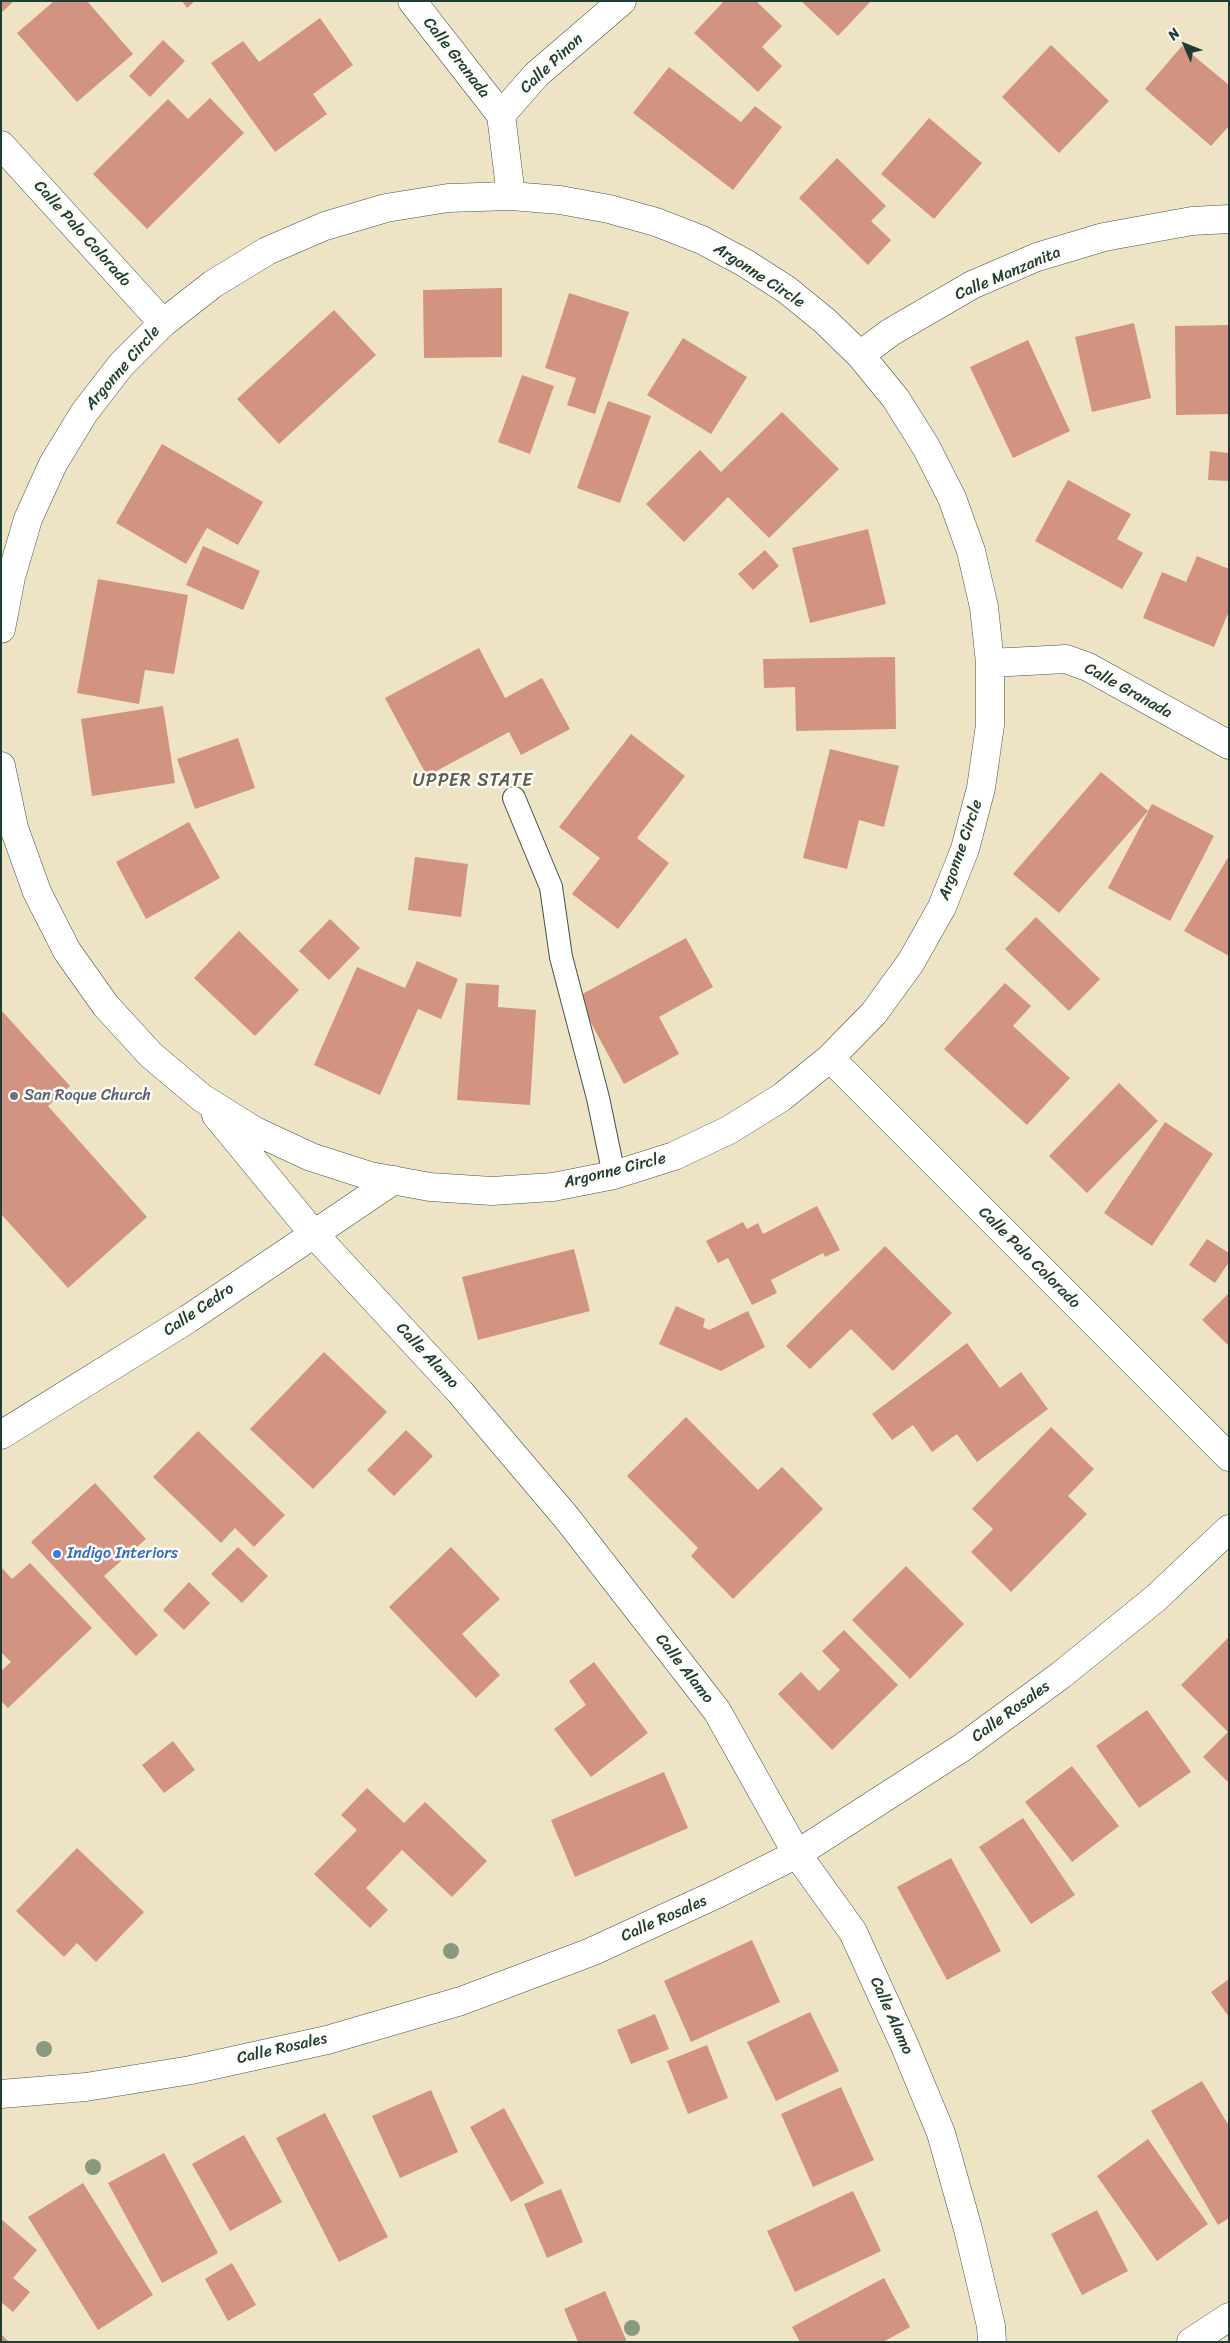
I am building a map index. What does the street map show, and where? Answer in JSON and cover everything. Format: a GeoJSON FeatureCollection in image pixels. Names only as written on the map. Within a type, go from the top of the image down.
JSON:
{"type":"FeatureCollection","features":[{"type":"Feature","properties":{"kind":"street","name":"Calle Granada"},"geometry":{"type":"LineString","coordinates":[[412,1],[501,115]]}},
{"type":"Feature","properties":{"kind":"street","name":"Calle Pinon"},"geometry":{"type":"LineString","coordinates":[[501,115],[536,75],[622,1]]}},
{"type":"Feature","properties":{"kind":"street"},"geometry":{"type":"LineString","coordinates":[[501,115],[511,196]]}},
{"type":"Feature","properties":{"kind":"street","name":"Calle Palo Colorado"},"geometry":{"type":"LineString","coordinates":[[1,145],[163,323]]}},
{"type":"Feature","properties":{"kind":"street","name":"Argonne Circle"},"geometry":{"type":"LineString","coordinates":[[1,629],[11,577],[28,519],[53,464],[84,413],[121,366],[163,323],[213,284],[267,251],[326,226],[386,208],[448,198],[511,196],[560,200],[609,209],[656,222],[702,240],[787,290],[825,320],[860,355],[906,415],[926,447],[952,498],[975,569],[984,607],[990,663],[990,726],[981,788],[965,849],[945,899],[911,962],[874,1012],[830,1058],[782,1097],[729,1130],[674,1156],[614,1175],[554,1187],[492,1191],[430,1187],[370,1176],[311,1157],[255,1131],[202,1098],[151,1055],[106,1006],[67,952],[37,892],[14,828],[1,766]]}},
{"type":"Feature","properties":{"kind":"street","name":"Calle Manzanita"},"geometry":{"type":"LineString","coordinates":[[860,355],[891,332],[972,285],[1037,258],[1104,237],[1192,221],[1229,219]]}},
{"type":"Feature","properties":{"kind":"street","name":"Calle Granada"},"geometry":{"type":"LineString","coordinates":[[990,663],[1066,659],[1088,667],[1229,745]]}},
{"type":"Feature","properties":{"kind":"street","name":"Calle Palo Colorado"},"geometry":{"type":"LineString","coordinates":[[830,1058],[1229,1457]]}},
{"type":"Feature","properties":{"kind":"street","name":"Calle Alamo"},"geometry":{"type":"LineString","coordinates":[[202,1098],[312,1233],[460,1392],[566,1517],[717,1711],[797,1854],[853,1932],[941,2133],[968,2229],[991,2326],[992,2342]]}},
{"type":"Feature","properties":{"kind":"street","name":"Calle Cedro"},"geometry":{"type":"LineString","coordinates":[[1,1435],[188,1318],[312,1233],[394,1180]]}},
{"type":"Feature","properties":{"kind":"street","name":"Calle Rosales"},"geometry":{"type":"LineString","coordinates":[[1,2094],[86,2087],[190,2070],[327,2040],[451,2004],[591,1952],[719,1894],[797,1854],[963,1747],[1061,1675],[1156,1598],[1229,1530]]}},
{"type":"Feature","properties":{"kind":"street"},"geometry":{"type":"LineString","coordinates":[[1191,2342],[1229,2317]]}},
{"type":"Feature","properties":{"kind":"lane"},"geometry":{"type":"LineString","coordinates":[[514,798],[551,887],[561,957],[598,1098],[614,1175]]}},
{"type":"Feature","properties":{"kind":"building"},"geometry":{"type":"Polygon","coordinates":[[[1,1],[14,1],[1,13],[1,1]]]}},
{"type":"Feature","properties":{"kind":"building"},"geometry":{"type":"Polygon","coordinates":[[[54,1],[87,1],[133,54],[77,102],[17,33],[54,1]]]}},
{"type":"Feature","properties":{"kind":"building"},"geometry":{"type":"Polygon","coordinates":[[[182,1],[195,1],[187,8],[182,1]]]}},
{"type":"Feature","properties":{"kind":"building"},"geometry":{"type":"Polygon","coordinates":[[[724,1],[756,1],[782,26],[762,47],[782,66],[758,92],[694,33],[724,1]]]}},
{"type":"Feature","properties":{"kind":"building"},"geometry":{"type":"Polygon","coordinates":[[[801,1],[871,1],[838,36],[801,1]]]}},
{"type":"Feature","properties":{"kind":"building"},"geometry":{"type":"Polygon","coordinates":[[[320,18],[353,65],[313,94],[327,114],[275,152],[211,63],[243,41],[259,62],[320,18]]]}},
{"type":"Feature","properties":{"kind":"building"},"geometry":{"type":"Polygon","coordinates":[[[163,40],[185,61],[150,97],[129,76],[163,40]]]}},
{"type":"Feature","properties":{"kind":"building"},"geometry":{"type":"Polygon","coordinates":[[[1051,45],[1109,101],[1059,153],[1002,97],[1051,45]]]}},
{"type":"Feature","properties":{"kind":"building"},"geometry":{"type":"Polygon","coordinates":[[[1182,46],[1229,85],[1229,126],[1211,146],[1145,89],[1182,46]]]}},
{"type":"Feature","properties":{"kind":"building"},"geometry":{"type":"Polygon","coordinates":[[[669,67],[741,122],[755,106],[782,127],[733,190],[633,113],[669,67]]]}},
{"type":"Feature","properties":{"kind":"building"},"geometry":{"type":"Polygon","coordinates":[[[210,98],[244,133],[147,229],[93,174],[168,99],[188,119],[210,98]]]}},
{"type":"Feature","properties":{"kind":"building"},"geometry":{"type":"Polygon","coordinates":[[[929,118],[982,163],[934,219],[881,174],[929,118]]]}},
{"type":"Feature","properties":{"kind":"building"},"geometry":{"type":"Polygon","coordinates":[[[837,158],[886,206],[871,221],[891,240],[868,265],[799,198],[837,158]]]}},
{"type":"Feature","properties":{"kind":"building"},"geometry":{"type":"Polygon","coordinates":[[[502,288],[502,357],[424,358],[423,290],[502,288]]]}},
{"type":"Feature","properties":{"kind":"building"},"geometry":{"type":"Polygon","coordinates":[[[569,293],[629,312],[595,414],[567,405],[576,378],[545,368],[569,293]]]}},
{"type":"Feature","properties":{"kind":"building"},"geometry":{"type":"Polygon","coordinates":[[[334,310],[376,355],[279,444],[237,399],[334,310]]]}},
{"type":"Feature","properties":{"kind":"building"},"geometry":{"type":"Polygon","coordinates":[[[1134,323],[1151,398],[1092,412],[1075,337],[1134,323]]]}},
{"type":"Feature","properties":{"kind":"building"},"geometry":{"type":"Polygon","coordinates":[[[1229,325],[1229,414],[1176,415],[1175,326],[1229,325]]]}},
{"type":"Feature","properties":{"kind":"building"},"geometry":{"type":"Polygon","coordinates":[[[683,338],[747,377],[711,434],[647,395],[683,338]]]}},
{"type":"Feature","properties":{"kind":"building"},"geometry":{"type":"Polygon","coordinates":[[[1028,340],[1070,431],[1013,458],[970,367],[1028,340]]]}},
{"type":"Feature","properties":{"kind":"building"},"geometry":{"type":"Polygon","coordinates":[[[522,375],[554,386],[530,454],[498,442],[522,375]]]}},
{"type":"Feature","properties":{"kind":"building"},"geometry":{"type":"Polygon","coordinates":[[[608,401],[651,416],[620,503],[577,488],[608,401]]]}},
{"type":"Feature","properties":{"kind":"building"},"geometry":{"type":"Polygon","coordinates":[[[782,412],[839,469],[769,538],[728,497],[684,542],[646,504],[700,450],[721,472],[782,412]]]}},
{"type":"Feature","properties":{"kind":"building"},"geometry":{"type":"Polygon","coordinates":[[[162,444],[263,502],[238,545],[207,528],[186,564],[116,523],[162,444]]]}},
{"type":"Feature","properties":{"kind":"building"},"geometry":{"type":"Polygon","coordinates":[[[1210,451],[1229,453],[1229,481],[1208,480],[1210,451]]]}},
{"type":"Feature","properties":{"kind":"building"},"geometry":{"type":"Polygon","coordinates":[[[1068,480],[1131,514],[1117,539],[1143,553],[1122,589],[1035,541],[1068,480]]]}},
{"type":"Feature","properties":{"kind":"building"},"geometry":{"type":"Polygon","coordinates":[[[868,529],[886,604],[810,623],[792,548],[868,529]]]}},
{"type":"Feature","properties":{"kind":"building"},"geometry":{"type":"Polygon","coordinates":[[[203,546],[260,571],[243,610],[186,585],[203,546]]]}},
{"type":"Feature","properties":{"kind":"building"},"geometry":{"type":"Polygon","coordinates":[[[765,550],[779,566],[753,590],[738,574],[765,550]]]}},
{"type":"Feature","properties":{"kind":"building"},"geometry":{"type":"Polygon","coordinates":[[[1197,556],[1229,569],[1229,611],[1214,647],[1143,618],[1162,572],[1186,582],[1197,556]]]}},
{"type":"Feature","properties":{"kind":"building"},"geometry":{"type":"Polygon","coordinates":[[[98,579],[188,595],[174,674],[145,670],[139,704],[77,693],[98,579]]]}},
{"type":"Feature","properties":{"kind":"building"},"geometry":{"type":"Polygon","coordinates":[[[479,648],[505,698],[542,678],[570,729],[521,755],[509,732],[427,776],[385,698],[479,648]]]}},
{"type":"Feature","properties":{"kind":"building"},"geometry":{"type":"Polygon","coordinates":[[[895,657],[896,729],[796,731],[795,687],[764,688],[763,659],[895,657]]]}},
{"type":"Feature","properties":{"kind":"building"},"geometry":{"type":"Polygon","coordinates":[[[163,706],[175,783],[92,796],[81,719],[163,706]]]}},
{"type":"Feature","properties":{"kind":"building"},"geometry":{"type":"Polygon","coordinates":[[[631,734],[685,776],[637,838],[669,863],[618,929],[572,894],[600,858],[559,827],[631,734]]]}},
{"type":"Feature","properties":{"kind":"building"},"geometry":{"type":"Polygon","coordinates":[[[238,738],[255,788],[195,809],[177,759],[238,738]]]}},
{"type":"Feature","properties":{"kind":"building"},"geometry":{"type":"Polygon","coordinates":[[[830,749],[899,766],[884,827],[859,820],[847,869],[803,858],[830,749]]]}},
{"type":"Feature","properties":{"kind":"building"},"geometry":{"type":"Polygon","coordinates":[[[1101,772],[1148,811],[1059,913],[1013,874],[1101,772]]]}},
{"type":"Feature","properties":{"kind":"building"},"geometry":{"type":"Polygon","coordinates":[[[1152,804],[1214,836],[1170,921],[1108,888],[1152,804]]]}},
{"type":"Feature","properties":{"kind":"building"},"geometry":{"type":"Polygon","coordinates":[[[189,822],[220,878],[146,919],[116,862],[189,822]]]}},
{"type":"Feature","properties":{"kind":"building"},"geometry":{"type":"Polygon","coordinates":[[[1229,856],[1229,956],[1184,931],[1229,856]]]}},
{"type":"Feature","properties":{"kind":"building"},"geometry":{"type":"Polygon","coordinates":[[[415,857],[468,864],[461,917],[408,910],[415,857]]]}},
{"type":"Feature","properties":{"kind":"building"},"geometry":{"type":"Polygon","coordinates":[[[1036,917],[1100,979],[1069,1011],[1005,949],[1036,917]]]}},
{"type":"Feature","properties":{"kind":"building"},"geometry":{"type":"Polygon","coordinates":[[[330,919],[360,948],[329,980],[299,951],[330,919]]]}},
{"type":"Feature","properties":{"kind":"building"},"geometry":{"type":"Polygon","coordinates":[[[239,931],[299,990],[255,1036],[194,978],[239,931]]]}},
{"type":"Feature","properties":{"kind":"building"},"geometry":{"type":"Polygon","coordinates":[[[686,938],[713,987],[659,1017],[679,1054],[624,1084],[577,997],[686,938]]]}},
{"type":"Feature","properties":{"kind":"building"},"geometry":{"type":"Polygon","coordinates":[[[417,961],[458,979],[441,1019],[418,1009],[380,1095],[314,1065],[357,967],[405,988],[417,961]]]}},
{"type":"Feature","properties":{"kind":"building"},"geometry":{"type":"Polygon","coordinates":[[[466,983],[499,985],[498,1007],[536,1010],[530,1105],[457,1100],[466,983]]]}},
{"type":"Feature","properties":{"kind":"building"},"geometry":{"type":"Polygon","coordinates":[[[1005,983],[1031,1006],[1013,1026],[1070,1078],[1027,1125],[944,1049],[1005,983]]]}},
{"type":"Feature","properties":{"kind":"building"},"geometry":{"type":"Polygon","coordinates":[[[1,1010],[70,1086],[48,1106],[147,1217],[68,1288],[1,1214],[1,1010]]]}},
{"type":"Feature","properties":{"kind":"building"},"geometry":{"type":"Polygon","coordinates":[[[1119,1083],[1158,1121],[1087,1193],[1049,1156],[1119,1083]]]}},
{"type":"Feature","properties":{"kind":"building"},"geometry":{"type":"Polygon","coordinates":[[[1165,1122],[1213,1154],[1152,1246],[1104,1213],[1165,1122]]]}},
{"type":"Feature","properties":{"kind":"building"},"geometry":{"type":"Polygon","coordinates":[[[817,1206],[840,1250],[825,1257],[823,1253],[771,1280],[777,1293],[752,1305],[728,1258],[718,1263],[706,1241],[743,1222],[747,1229],[758,1223],[763,1234],[817,1206]]]}},
{"type":"Feature","properties":{"kind":"building"},"geometry":{"type":"Polygon","coordinates":[[[1207,1239],[1229,1253],[1229,1262],[1215,1283],[1189,1265],[1207,1239]]]}},
{"type":"Feature","properties":{"kind":"building"},"geometry":{"type":"Polygon","coordinates":[[[885,1246],[952,1313],[893,1371],[851,1329],[810,1369],[786,1346],[885,1246]]]}},
{"type":"Feature","properties":{"kind":"building"},"geometry":{"type":"Polygon","coordinates":[[[574,1249],[590,1311],[478,1340],[462,1277],[574,1249]]]}},
{"type":"Feature","properties":{"kind":"building"},"geometry":{"type":"Polygon","coordinates":[[[1229,1293],[1229,1346],[1202,1320],[1229,1293]]]}},
{"type":"Feature","properties":{"kind":"building"},"geometry":{"type":"Polygon","coordinates":[[[676,1306],[705,1319],[703,1327],[709,1330],[748,1311],[765,1347],[721,1371],[659,1344],[676,1306]]]}},
{"type":"Feature","properties":{"kind":"building"},"geometry":{"type":"Polygon","coordinates":[[[967,1343],[1000,1388],[1021,1372],[1048,1409],[977,1462],[957,1434],[932,1452],[913,1425],[892,1440],[872,1414],[967,1343]]]}},
{"type":"Feature","properties":{"kind":"building"},"geometry":{"type":"Polygon","coordinates":[[[324,1352],[387,1412],[313,1489],[250,1429],[324,1352]]]}},
{"type":"Feature","properties":{"kind":"building"},"geometry":{"type":"Polygon","coordinates":[[[686,1417],[758,1490],[782,1467],[823,1509],[733,1599],[691,1556],[698,1548],[627,1476],[686,1417]]]}},
{"type":"Feature","properties":{"kind":"building"},"geometry":{"type":"Polygon","coordinates":[[[1051,1427],[1094,1469],[1068,1496],[1087,1514],[1011,1592],[971,1552],[993,1529],[972,1509],[1051,1427]]]}},
{"type":"Feature","properties":{"kind":"building"},"geometry":{"type":"Polygon","coordinates":[[[406,1430],[433,1456],[394,1496],[367,1470],[406,1430]]]}},
{"type":"Feature","properties":{"kind":"building"},"geometry":{"type":"Polygon","coordinates":[[[198,1431],[285,1515],[254,1547],[235,1528],[221,1543],[153,1477],[198,1431]]]}},
{"type":"Feature","properties":{"kind":"building"},"geometry":{"type":"Polygon","coordinates":[[[95,1483],[146,1539],[104,1576],[158,1635],[136,1656],[31,1542],[95,1483]]]}},
{"type":"Feature","properties":{"kind":"building"},"geometry":{"type":"Polygon","coordinates":[[[238,1547],[268,1576],[242,1603],[211,1574],[238,1547]]]}},
{"type":"Feature","properties":{"kind":"building"},"geometry":{"type":"Polygon","coordinates":[[[451,1547],[500,1599],[462,1634],[500,1675],[476,1698],[389,1607],[451,1547]]]}},
{"type":"Feature","properties":{"kind":"building"},"geometry":{"type":"Polygon","coordinates":[[[30,1563],[92,1628],[8,1708],[1,1701],[1,1671],[11,1662],[1,1652],[1,1567],[12,1579],[30,1563]]]}},
{"type":"Feature","properties":{"kind":"building"},"geometry":{"type":"Polygon","coordinates":[[[906,1566],[964,1624],[910,1679],[852,1620],[906,1566]]]}},
{"type":"Feature","properties":{"kind":"building"},"geometry":{"type":"Polygon","coordinates":[[[189,1582],[210,1603],[184,1630],[163,1610],[189,1582]]]}},
{"type":"Feature","properties":{"kind":"building"},"geometry":{"type":"Polygon","coordinates":[[[844,1630],[898,1685],[832,1750],[778,1694],[801,1672],[819,1691],[840,1670],[822,1651],[844,1630]]]}},
{"type":"Feature","properties":{"kind":"building"},"geometry":{"type":"Polygon","coordinates":[[[1229,1637],[1229,1783],[1203,1757],[1228,1732],[1181,1685],[1229,1637]]]}},
{"type":"Feature","properties":{"kind":"building"},"geometry":{"type":"Polygon","coordinates":[[[594,1662],[648,1733],[591,1777],[554,1729],[586,1705],[569,1681],[594,1662]]]}},
{"type":"Feature","properties":{"kind":"building"},"geometry":{"type":"Polygon","coordinates":[[[1147,1710],[1191,1772],[1139,1808],[1096,1746],[1147,1710]]]}},
{"type":"Feature","properties":{"kind":"building"},"geometry":{"type":"Polygon","coordinates":[[[173,1741],[195,1770],[164,1793],[142,1765],[173,1741]]]}},
{"type":"Feature","properties":{"kind":"building"},"geometry":{"type":"Polygon","coordinates":[[[1072,1766],[1119,1826],[1072,1862],[1025,1802],[1072,1766]]]}},
{"type":"Feature","properties":{"kind":"building"},"geometry":{"type":"Polygon","coordinates":[[[664,1772],[688,1828],[575,1877],[551,1820],[664,1772]]]}},
{"type":"Feature","properties":{"kind":"building"},"geometry":{"type":"Polygon","coordinates":[[[367,1788],[404,1823],[425,1802],[487,1861],[452,1897],[402,1850],[366,1888],[388,1910],[370,1928],[314,1874],[357,1830],[341,1815],[367,1788]]]}},
{"type":"Feature","properties":{"kind":"building"},"geometry":{"type":"Polygon","coordinates":[[[1023,1818],[1075,1895],[1031,1924],[979,1847],[1023,1818]]]}},
{"type":"Feature","properties":{"kind":"building"},"geometry":{"type":"Polygon","coordinates":[[[77,1848],[144,1912],[96,1962],[77,1943],[64,1957],[16,1911],[77,1848]]]}},
{"type":"Feature","properties":{"kind":"building"},"geometry":{"type":"Polygon","coordinates":[[[951,1858],[1001,1951],[947,1980],[897,1887],[951,1858]]]}},
{"type":"Feature","properties":{"kind":"building"},"geometry":{"type":"Polygon","coordinates":[[[752,1940],[780,2002],[691,2042],[664,1981],[752,1940]]]}},
{"type":"Feature","properties":{"kind":"building"},"geometry":{"type":"Polygon","coordinates":[[[1229,1979],[1229,2017],[1211,1992],[1229,1979]]]}},
{"type":"Feature","properties":{"kind":"building"},"geometry":{"type":"Polygon","coordinates":[[[810,2012],[839,2071],[776,2101],[747,2042],[810,2012]]]}},
{"type":"Feature","properties":{"kind":"building"},"geometry":{"type":"Polygon","coordinates":[[[655,2014],[669,2049],[631,2064],[617,2030],[655,2014]]]}},
{"type":"Feature","properties":{"kind":"building"},"geometry":{"type":"Polygon","coordinates":[[[707,2045],[728,2098],[688,2114],[667,2061],[707,2045]]]}},
{"type":"Feature","properties":{"kind":"building"},"geometry":{"type":"Polygon","coordinates":[[[1202,2081],[1229,2126],[1229,2218],[1218,2225],[1151,2111],[1202,2081]]]}},
{"type":"Feature","properties":{"kind":"building"},"geometry":{"type":"Polygon","coordinates":[[[841,2087],[874,2160],[813,2187],[781,2114],[841,2087]]]}},
{"type":"Feature","properties":{"kind":"building"},"geometry":{"type":"Polygon","coordinates":[[[431,2090],[458,2152],[400,2178],[372,2116],[431,2090]]]}},
{"type":"Feature","properties":{"kind":"building"},"geometry":{"type":"Polygon","coordinates":[[[504,2108],[544,2183],[511,2202],[470,2127],[504,2108]]]}},
{"type":"Feature","properties":{"kind":"building"},"geometry":{"type":"Polygon","coordinates":[[[325,2113],[388,2237],[339,2262],[276,2138],[325,2113]]]}},
{"type":"Feature","properties":{"kind":"building"},"geometry":{"type":"Polygon","coordinates":[[[244,2135],[282,2202],[230,2231],[192,2164],[244,2135]]]}},
{"type":"Feature","properties":{"kind":"building"},"geometry":{"type":"Polygon","coordinates":[[[1148,2139],[1208,2224],[1157,2261],[1097,2176],[1148,2139]]]}},
{"type":"Feature","properties":{"kind":"building"},"geometry":{"type":"Polygon","coordinates":[[[164,2153],[218,2253],[162,2283],[108,2183],[164,2153]]]}},
{"type":"Feature","properties":{"kind":"building"},"geometry":{"type":"Polygon","coordinates":[[[83,2183],[153,2295],[98,2330],[28,2217],[83,2183]]]}},
{"type":"Feature","properties":{"kind":"building"},"geometry":{"type":"Polygon","coordinates":[[[561,2189],[583,2242],[547,2258],[524,2204],[561,2189]]]}},
{"type":"Feature","properties":{"kind":"building"},"geometry":{"type":"Polygon","coordinates":[[[853,2191],[881,2251],[795,2292],[767,2231],[853,2191]]]}},
{"type":"Feature","properties":{"kind":"building"},"geometry":{"type":"Polygon","coordinates":[[[1097,2210],[1128,2271],[1082,2295],[1051,2234],[1097,2210]]]}},
{"type":"Feature","properties":{"kind":"building"},"geometry":{"type":"Polygon","coordinates":[[[1,2219],[37,2250],[13,2278],[30,2292],[13,2312],[1,2302],[1,2219]]]}},
{"type":"Feature","properties":{"kind":"building"},"geometry":{"type":"Polygon","coordinates":[[[232,2263],[256,2305],[228,2321],[205,2279],[232,2263]]]}},
{"type":"Feature","properties":{"kind":"building"},"geometry":{"type":"Polygon","coordinates":[[[884,2278],[910,2327],[883,2342],[800,2342],[792,2327],[884,2278]]]}},
{"type":"Feature","properties":{"kind":"building"},"geometry":{"type":"Polygon","coordinates":[[[605,2291],[627,2342],[578,2342],[564,2309],[605,2291]]]}},
{"type":"Feature","properties":{"kind":"building"},"geometry":{"type":"Polygon","coordinates":[[[1,2334],[9,2342],[1,2342],[1,2334]]]}},
{"type":"Feature","properties":{"kind":"place","name":"San Roque Church"},"geometry":{"type":"Point","coordinates":[14,1096]}},
{"type":"Feature","properties":{"kind":"place","name":"Indigo Interiors"},"geometry":{"type":"Point","coordinates":[57,1554]}},
{"type":"Feature","properties":{"kind":"district","name":"UPPER STATE"},"geometry":{"type":"Point","coordinates":[473,781]}}]}
